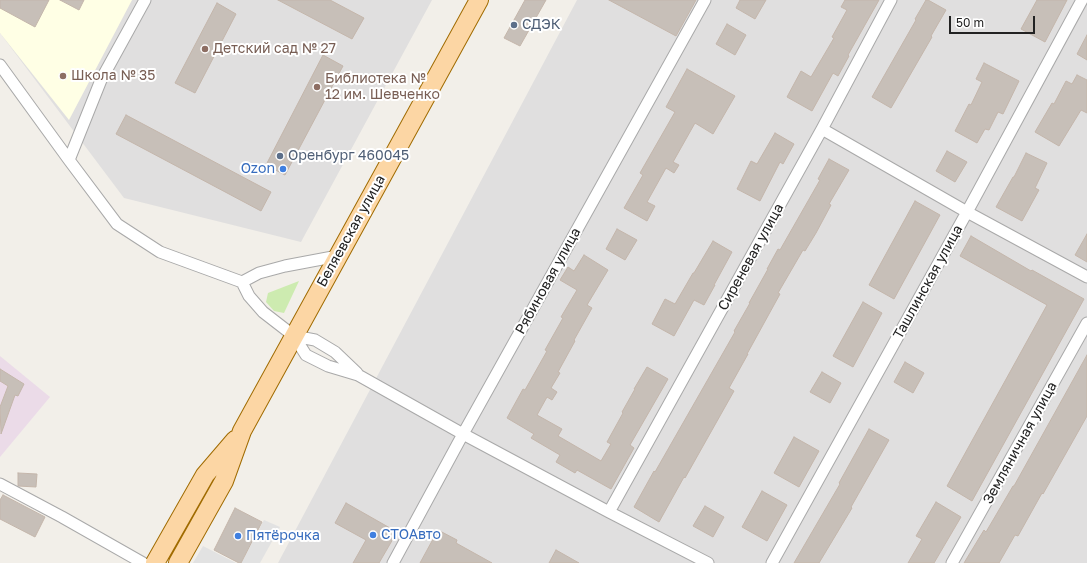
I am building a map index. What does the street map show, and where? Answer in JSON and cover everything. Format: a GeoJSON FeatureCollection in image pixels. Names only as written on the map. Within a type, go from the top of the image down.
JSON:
{"type":"FeatureCollection","features":[{"type":"Feature","properties":{"kind":"main road","name":"Беляевская улица"},"geometry":{"type":"LineString","coordinates":[[242,431],[479,0]]}},
{"type":"Feature","properties":{"kind":"main road"},"geometry":{"type":"LineString","coordinates":[[155,563],[205,475],[242,431]]}},
{"type":"Feature","properties":{"kind":"main road"},"geometry":{"type":"LineString","coordinates":[[178,563],[224,481],[242,431]]}},
{"type":"Feature","properties":{"kind":"street"},"geometry":{"type":"LineString","coordinates":[[69,160],[101,80],[145,0]]}},
{"type":"Feature","properties":{"kind":"street","name":"Рябиновая улица"},"geometry":{"type":"LineString","coordinates":[[393,563],[463,434],[705,0]]}},
{"type":"Feature","properties":{"kind":"street","name":"Сиреневая улица"},"geometry":{"type":"LineString","coordinates":[[609,512],[822,130],[890,0]]}},
{"type":"Feature","properties":{"kind":"street","name":"Ташлинская улица"},"geometry":{"type":"LineString","coordinates":[[772,563],[967,212],[1082,0]]}},
{"type":"Feature","properties":{"kind":"street"},"geometry":{"type":"LineString","coordinates":[[0,65],[117,224],[160,252],[242,282],[249,296],[263,312],[294,336],[306,355],[328,366],[358,375],[463,434],[708,563]]}},
{"type":"Feature","properties":{"kind":"street"},"geometry":{"type":"LineString","coordinates":[[822,130],[967,212],[1087,277]]}},
{"type":"Feature","properties":{"kind":"street"},"geometry":{"type":"LineString","coordinates":[[242,282],[259,273],[272,269],[338,256]]}},
{"type":"Feature","properties":{"kind":"street","name":"Земляничная улица"},"geometry":{"type":"LineString","coordinates":[[952,563],[1087,323]]}},
{"type":"Feature","properties":{"kind":"street"},"geometry":{"type":"LineString","coordinates":[[294,336],[315,340],[335,352],[358,375]]}},
{"type":"Feature","properties":{"kind":"street"},"geometry":{"type":"LineString","coordinates":[[0,484],[143,563]]}},
{"type":"Feature","properties":{"kind":"shaded area"},"geometry":{"type":"Polygon","coordinates":[[[0,0],[432,0],[301,242],[124,198],[0,33],[0,0]]]}},
{"type":"Feature","properties":{"kind":"shaded area","name":"Школа № 35"},"geometry":{"type":"Polygon","coordinates":[[[0,0],[132,0],[69,120],[0,33],[0,0]]]}},
{"type":"Feature","properties":{"kind":"shaded area"},"geometry":{"type":"Polygon","coordinates":[[[577,0],[1087,0],[1087,563],[278,563],[577,0]]]}},
{"type":"Feature","properties":{"kind":"shaded area"},"geometry":{"type":"Polygon","coordinates":[[[0,356],[50,397],[0,457],[0,356]]]}},
{"type":"Feature","properties":{"kind":"shaded area"},"geometry":{"type":"Polygon","coordinates":[[[264,520],[280,527],[260,563],[241,563],[264,520]]]}},
{"type":"Feature","properties":{"kind":"shaded area"},"geometry":{"type":"Polygon","coordinates":[[[203,546],[236,563],[193,563],[203,546]]]}},
{"type":"Feature","properties":{"kind":"green space"},"geometry":{"type":"Polygon","coordinates":[[[299,281],[284,313],[274,311],[266,302],[268,293],[299,281]]]}},
{"type":"Feature","properties":{"kind":"building"},"geometry":{"type":"Polygon","coordinates":[[[0,0],[49,0],[35,27],[0,8],[0,0]]]}},
{"type":"Feature","properties":{"kind":"building"},"geometry":{"type":"Polygon","coordinates":[[[60,0],[84,0],[79,10],[60,0]]]}},
{"type":"Feature","properties":{"kind":"building"},"geometry":{"type":"Polygon","coordinates":[[[278,0],[330,0],[364,18],[352,39],[278,0]]]}},
{"type":"Feature","properties":{"kind":"building"},"geometry":{"type":"Polygon","coordinates":[[[525,0],[546,0],[520,46],[504,38],[525,0]]]}},
{"type":"Feature","properties":{"kind":"building"},"geometry":{"type":"Polygon","coordinates":[[[609,0],[696,0],[676,36],[609,0]]]}},
{"type":"Feature","properties":{"kind":"building"},"geometry":{"type":"Polygon","coordinates":[[[740,0],[766,0],[755,19],[736,8],[740,0]]]}},
{"type":"Feature","properties":{"kind":"building"},"geometry":{"type":"Polygon","coordinates":[[[845,0],[879,0],[838,76],[833,73],[812,111],[787,97],[801,71],[811,77],[834,38],[832,37],[847,10],[841,7],[845,0]]]}},
{"type":"Feature","properties":{"kind":"building"},"geometry":{"type":"Polygon","coordinates":[[[926,0],[946,10],[891,108],[872,97],[926,0]]]}},
{"type":"Feature","properties":{"kind":"building"},"geometry":{"type":"Polygon","coordinates":[[[1037,0],[1067,0],[1045,42],[1021,29],[1037,0]]]}},
{"type":"Feature","properties":{"kind":"building"},"geometry":{"type":"Polygon","coordinates":[[[217,3],[236,14],[195,93],[175,83],[217,3]]]}},
{"type":"Feature","properties":{"kind":"building"},"geometry":{"type":"Polygon","coordinates":[[[727,24],[746,35],[735,55],[716,44],[727,24]]]}},
{"type":"Feature","properties":{"kind":"building"},"geometry":{"type":"Polygon","coordinates":[[[1087,35],[1087,60],[1077,54],[1087,35]]]}},
{"type":"Feature","properties":{"kind":"building"},"geometry":{"type":"Polygon","coordinates":[[[323,55],[343,66],[285,175],[266,165],[323,55]]]}},
{"type":"Feature","properties":{"kind":"building"},"geometry":{"type":"Polygon","coordinates":[[[984,63],[1019,81],[1003,114],[998,112],[989,130],[985,129],[977,143],[955,131],[969,104],[971,105],[982,82],[976,79],[984,63]]]}},
{"type":"Feature","properties":{"kind":"building"},"geometry":{"type":"Polygon","coordinates":[[[687,69],[735,96],[713,134],[695,123],[673,162],[679,165],[674,173],[666,168],[647,202],[655,206],[647,221],[624,208],[643,175],[640,173],[675,112],[666,107],[687,69]]]}},
{"type":"Feature","properties":{"kind":"building"},"geometry":{"type":"Polygon","coordinates":[[[1077,75],[1087,80],[1087,113],[1081,110],[1059,146],[1035,132],[1052,103],[1054,104],[1066,81],[1072,84],[1077,75]]]}},
{"type":"Feature","properties":{"kind":"building"},"geometry":{"type":"Polygon","coordinates":[[[126,115],[271,192],[261,211],[116,134],[126,115]]]}},
{"type":"Feature","properties":{"kind":"building"},"geometry":{"type":"Polygon","coordinates":[[[775,133],[794,144],[783,164],[780,162],[760,201],[737,189],[751,161],[757,164],[775,133]]]}},
{"type":"Feature","properties":{"kind":"building"},"geometry":{"type":"Polygon","coordinates":[[[947,151],[967,162],[955,182],[936,171],[947,151]]]}},
{"type":"Feature","properties":{"kind":"building"},"geometry":{"type":"Polygon","coordinates":[[[1026,153],[1047,163],[1035,188],[1039,190],[1022,221],[996,207],[1026,153]]]}},
{"type":"Feature","properties":{"kind":"building"},"geometry":{"type":"Polygon","coordinates":[[[829,159],[849,170],[829,204],[831,205],[816,233],[805,251],[803,250],[778,293],[780,294],[729,388],[734,391],[659,522],[634,507],[735,332],[734,331],[778,249],[780,250],[820,180],[818,179],[829,159]]]}},
{"type":"Feature","properties":{"kind":"building"},"geometry":{"type":"Polygon","coordinates":[[[915,201],[940,215],[894,299],[869,285],[915,201]]]}},
{"type":"Feature","properties":{"kind":"building"},"geometry":{"type":"Polygon","coordinates":[[[617,229],[637,240],[625,260],[606,249],[617,229]]]}},
{"type":"Feature","properties":{"kind":"building"},"geometry":{"type":"Polygon","coordinates":[[[1087,234],[1087,262],[1075,255],[1087,234]]]}},
{"type":"Feature","properties":{"kind":"building"},"geometry":{"type":"Polygon","coordinates":[[[971,236],[1031,271],[1032,270],[1084,299],[972,501],[947,486],[1047,305],[960,256],[971,236]]]}},
{"type":"Feature","properties":{"kind":"building"},"geometry":{"type":"Polygon","coordinates":[[[713,241],[732,252],[704,305],[694,300],[674,336],[652,324],[665,299],[675,304],[713,241]]]}},
{"type":"Feature","properties":{"kind":"building"},"geometry":{"type":"Polygon","coordinates":[[[584,255],[608,270],[587,305],[592,308],[574,340],[575,341],[558,372],[560,373],[551,388],[557,392],[552,400],[547,397],[537,415],[562,429],[558,436],[601,461],[611,444],[607,442],[647,367],[668,379],[630,445],[634,448],[611,489],[577,470],[575,473],[556,462],[560,455],[531,438],[534,434],[507,418],[547,351],[545,350],[563,318],[561,317],[577,290],[560,280],[568,267],[574,271],[584,255]]]}},
{"type":"Feature","properties":{"kind":"building"},"geometry":{"type":"Polygon","coordinates":[[[863,302],[882,313],[853,367],[833,356],[863,302]]]}},
{"type":"Feature","properties":{"kind":"building"},"geometry":{"type":"Polygon","coordinates":[[[1087,355],[1087,416],[1043,494],[1042,493],[1018,536],[1015,535],[999,563],[964,563],[984,530],[986,532],[1014,486],[1087,355]]]}},
{"type":"Feature","properties":{"kind":"building"},"geometry":{"type":"Polygon","coordinates":[[[905,362],[924,373],[913,393],[894,382],[905,362]]]}},
{"type":"Feature","properties":{"kind":"building"},"geometry":{"type":"Polygon","coordinates":[[[0,369],[24,384],[18,396],[15,395],[1,434],[0,407],[8,386],[0,381],[0,369]]]}},
{"type":"Feature","properties":{"kind":"building"},"geometry":{"type":"Polygon","coordinates":[[[822,372],[841,383],[830,403],[810,392],[822,372]]]}},
{"type":"Feature","properties":{"kind":"building"},"geometry":{"type":"Polygon","coordinates":[[[869,429],[889,440],[851,507],[852,508],[819,563],[794,563],[840,484],[839,483],[869,429]]]}},
{"type":"Feature","properties":{"kind":"building"},"geometry":{"type":"Polygon","coordinates":[[[794,437],[819,451],[799,487],[774,473],[794,437]]]}},
{"type":"Feature","properties":{"kind":"building"},"geometry":{"type":"Polygon","coordinates":[[[18,473],[37,474],[36,487],[18,486],[18,473]]]}},
{"type":"Feature","properties":{"kind":"building"},"geometry":{"type":"Polygon","coordinates":[[[762,491],[787,505],[767,541],[742,527],[762,491]]]}},
{"type":"Feature","properties":{"kind":"building"},"geometry":{"type":"Polygon","coordinates":[[[3,495],[45,517],[35,537],[0,519],[0,500],[3,495]]]}},
{"type":"Feature","properties":{"kind":"building"},"geometry":{"type":"Polygon","coordinates":[[[936,502],[961,517],[934,563],[908,563],[922,539],[916,536],[936,502]]]}},
{"type":"Feature","properties":{"kind":"building"},"geometry":{"type":"Polygon","coordinates":[[[346,503],[397,532],[379,563],[353,563],[366,540],[335,523],[346,503]]]}},
{"type":"Feature","properties":{"kind":"building"},"geometry":{"type":"Polygon","coordinates":[[[705,506],[724,517],[713,537],[693,526],[705,506]]]}},
{"type":"Feature","properties":{"kind":"building","name":"Пятёрочка"},"geometry":{"type":"Polygon","coordinates":[[[235,508],[262,522],[241,563],[214,550],[235,508]]]}},
{"type":"Feature","properties":{"kind":"building"},"geometry":{"type":"Polygon","coordinates":[[[438,530],[457,540],[456,543],[492,563],[420,563],[438,530]]]}},
{"type":"Feature","properties":{"kind":"building"},"geometry":{"type":"Polygon","coordinates":[[[556,550],[579,563],[549,563],[556,550]]]}},
{"type":"Feature","properties":{"kind":"place","name":"СДЭК"},"geometry":{"type":"Point","coordinates":[514,25]}},
{"type":"Feature","properties":{"kind":"place","name":"Детский сад № 27"},"geometry":{"type":"Point","coordinates":[205,49]}},
{"type":"Feature","properties":{"kind":"place","name":"Школа № 35"},"geometry":{"type":"Point","coordinates":[63,76]}},
{"type":"Feature","properties":{"kind":"place","name":"Библиотека № 12 им. Шевченко"},"geometry":{"type":"Point","coordinates":[317,87]}},
{"type":"Feature","properties":{"kind":"place","name":"Оренбург 460045"},"geometry":{"type":"Point","coordinates":[280,156]}},
{"type":"Feature","properties":{"kind":"place","name":"Ozon"},"geometry":{"type":"Point","coordinates":[283,169]}},
{"type":"Feature","properties":{"kind":"place","name":"СТОАвто"},"geometry":{"type":"Point","coordinates":[373,535]}},
{"type":"Feature","properties":{"kind":"place","name":"Пятёрочка"},"geometry":{"type":"Point","coordinates":[238,536]}}]}
